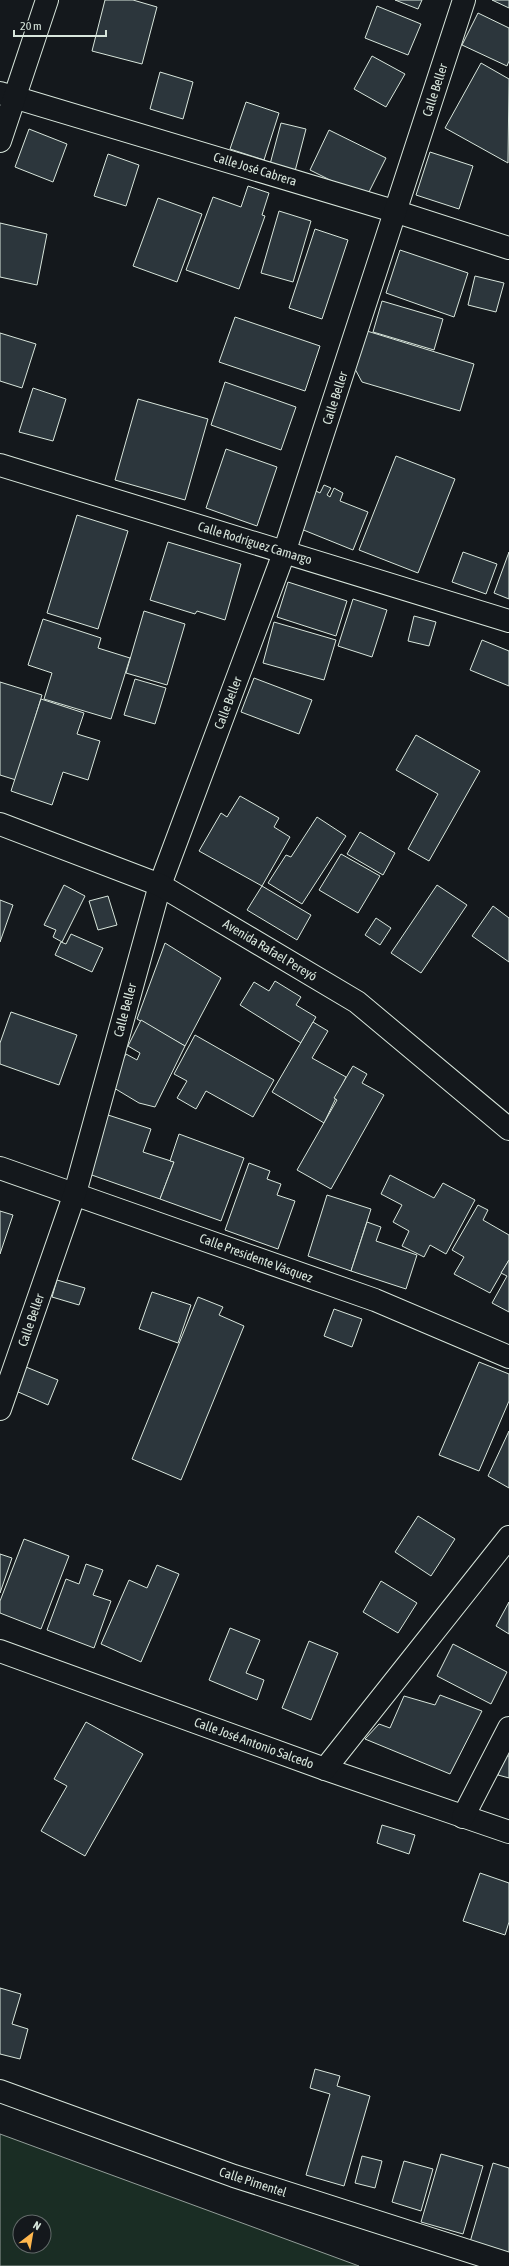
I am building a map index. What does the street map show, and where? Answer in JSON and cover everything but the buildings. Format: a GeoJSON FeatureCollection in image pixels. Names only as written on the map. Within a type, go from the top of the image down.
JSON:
{"type":"FeatureCollection","features":[{"type":"Feature","properties":{"kind":"street"},"geometry":{"type":"LineString","coordinates":[[0,141],[7,95],[47,0]]}},
{"type":"Feature","properties":{"kind":"street","name":"Calle Beller"},"geometry":{"type":"LineString","coordinates":[[0,1409],[75,1193],[160,885],[284,553],[397,212],[464,0]]}},
{"type":"Feature","properties":{"kind":"street","name":"Calle José Cabrera"},"geometry":{"type":"LineString","coordinates":[[7,95],[397,212],[509,248]]}},
{"type":"Feature","properties":{"kind":"street","name":"Calle Rodríguez Camargo"},"geometry":{"type":"LineString","coordinates":[[0,466],[509,621]]}},
{"type":"Feature","properties":{"kind":"street","name":"Avenida Rafael Pereyó"},"geometry":{"type":"LineString","coordinates":[[0,824],[160,885],[357,1002],[509,1129]]}},
{"type":"Feature","properties":{"kind":"street","name":"Calle Presidente Vásquez"},"geometry":{"type":"LineString","coordinates":[[0,1168],[75,1193],[376,1300],[509,1357]]}},
{"type":"Feature","properties":{"kind":"street"},"geometry":{"type":"LineString","coordinates":[[325,1769],[509,1537]]}},
{"type":"Feature","properties":{"kind":"street","name":"Calle José Antonio Salcedo"},"geometry":{"type":"LineString","coordinates":[[0,1650],[325,1769],[509,1832]]}},
{"type":"Feature","properties":{"kind":"street"},"geometry":{"type":"LineString","coordinates":[[463,1817],[509,1728]]}},
{"type":"Feature","properties":{"kind":"street","name":"Calle Pimentel"},"geometry":{"type":"LineString","coordinates":[[0,2091],[234,2176],[509,2264]]}},
{"type":"Feature","properties":{"kind":"green space"},"geometry":{"type":"Polygon","coordinates":[[[0,2134],[359,2266],[0,2266],[0,2134]]]}}]}
